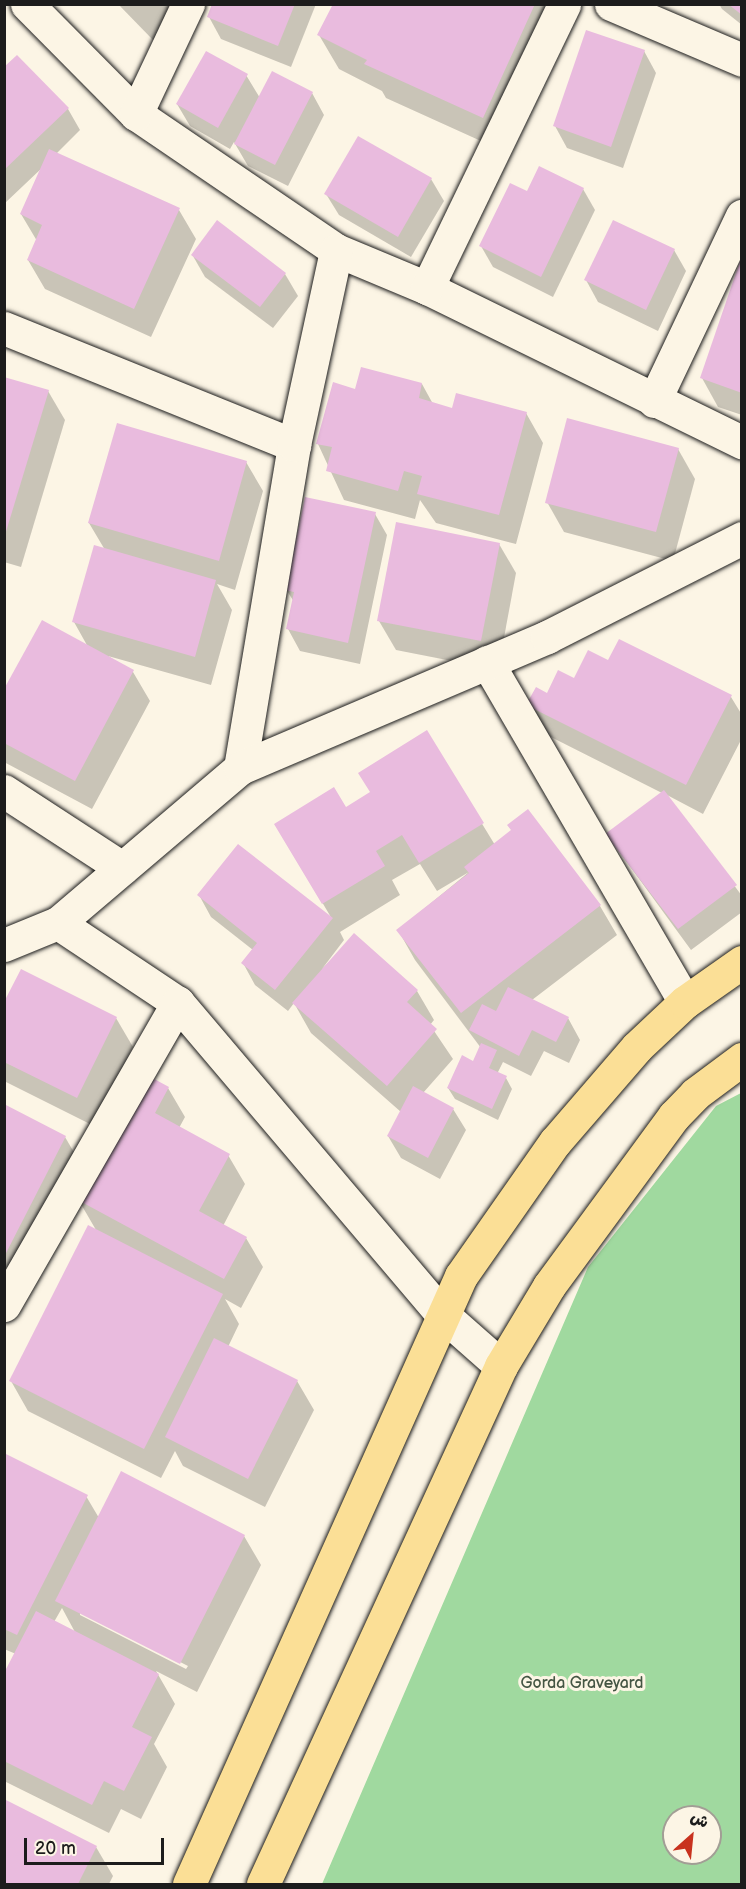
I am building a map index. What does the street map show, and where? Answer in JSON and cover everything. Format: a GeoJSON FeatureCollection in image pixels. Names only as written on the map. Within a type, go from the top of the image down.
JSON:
{"type":"FeatureCollection","features":[{"type":"Feature","properties":{"kind":"main road"},"geometry":{"type":"LineString","coordinates":[[189,1884],[441,1313],[461,1276],[555,1142],[637,1047],[685,1002],[741,962]]}},
{"type":"Feature","properties":{"kind":"main road"},"geometry":{"type":"LineString","coordinates":[[263,1884],[501,1366],[549,1286],[674,1116],[695,1094],[741,1059]]}},
{"type":"Feature","properties":{"kind":"street"},"geometry":{"type":"LineString","coordinates":[[27,4],[136,114],[336,250],[427,288],[741,442]]}},
{"type":"Feature","properties":{"kind":"street"},"geometry":{"type":"LineString","coordinates":[[136,114],[188,4]]}},
{"type":"Feature","properties":{"kind":"street"},"geometry":{"type":"LineString","coordinates":[[427,288],[564,4]]}},
{"type":"Feature","properties":{"kind":"street"},"geometry":{"type":"LineString","coordinates":[[611,4],[741,60]]}},
{"type":"Feature","properties":{"kind":"street"},"geometry":{"type":"LineString","coordinates":[[654,401],[741,216]]}},
{"type":"Feature","properties":{"kind":"street"},"geometry":{"type":"LineString","coordinates":[[240,768],[294,444],[336,250]]}},
{"type":"Feature","properties":{"kind":"street"},"geometry":{"type":"LineString","coordinates":[[4,328],[294,444]]}},
{"type":"Feature","properties":{"kind":"street"},"geometry":{"type":"LineString","coordinates":[[4,945],[58,923],[240,768],[547,637],[741,538]]}},
{"type":"Feature","properties":{"kind":"street"},"geometry":{"type":"LineString","coordinates":[[487,662],[685,1002]]}},
{"type":"Feature","properties":{"kind":"street"},"geometry":{"type":"LineString","coordinates":[[4,791],[122,868]]}},
{"type":"Feature","properties":{"kind":"street"},"geometry":{"type":"LineString","coordinates":[[58,923],[178,1003],[441,1313],[501,1366]]}},
{"type":"Feature","properties":{"kind":"street"},"geometry":{"type":"LineString","coordinates":[[4,1305],[178,1003]]}},
{"type":"Feature","properties":{"kind":"green space","name":"Gorda Graveyard"},"geometry":{"type":"Polygon","coordinates":[[[741,1093],[741,1884],[322,1884],[588,1267],[716,1106],[741,1093]]]}},
{"type":"Feature","properties":{"kind":"building"},"geometry":{"type":"Polygon","coordinates":[[[212,4],[295,4],[278,46],[207,17],[212,4]]]}},
{"type":"Feature","properties":{"kind":"building"},"geometry":{"type":"Polygon","coordinates":[[[333,4],[535,4],[483,118],[364,64],[367,60],[317,35],[333,4]]]}},
{"type":"Feature","properties":{"kind":"building"},"geometry":{"type":"Polygon","coordinates":[[[728,4],[742,4],[742,15],[728,4]]]}},
{"type":"Feature","properties":{"kind":"building"},"geometry":{"type":"Polygon","coordinates":[[[586,30],[645,50],[611,147],[553,126],[586,30]]]}},
{"type":"Feature","properties":{"kind":"building"},"geometry":{"type":"Polygon","coordinates":[[[206,51],[248,74],[218,128],[176,104],[206,51]]]}},
{"type":"Feature","properties":{"kind":"building"},"geometry":{"type":"Polygon","coordinates":[[[17,55],[69,108],[4,170],[4,67],[17,55]]]}},
{"type":"Feature","properties":{"kind":"building"},"geometry":{"type":"Polygon","coordinates":[[[272,71],[313,92],[275,165],[234,144],[272,71]]]}},
{"type":"Feature","properties":{"kind":"building"},"geometry":{"type":"Polygon","coordinates":[[[358,136],[432,178],[398,237],[324,194],[358,136]]]}},
{"type":"Feature","properties":{"kind":"building"},"geometry":{"type":"Polygon","coordinates":[[[49,149],[180,208],[134,309],[27,260],[42,225],[20,214],[49,149]]]}},
{"type":"Feature","properties":{"kind":"building"},"geometry":{"type":"Polygon","coordinates":[[[539,166],[584,188],[541,277],[479,246],[510,183],[527,191],[539,166]]]}},
{"type":"Feature","properties":{"kind":"building"},"geometry":{"type":"Polygon","coordinates":[[[217,220],[286,273],[260,307],[191,255],[217,220]]]}},
{"type":"Feature","properties":{"kind":"building"},"geometry":{"type":"Polygon","coordinates":[[[613,220],[675,249],[646,310],[584,280],[613,220]]]}},
{"type":"Feature","properties":{"kind":"building"},"geometry":{"type":"Polygon","coordinates":[[[742,258],[742,393],[700,378],[742,258]]]}},
{"type":"Feature","properties":{"kind":"building"},"geometry":{"type":"Polygon","coordinates":[[[361,367],[422,383],[419,398],[452,408],[456,393],[527,412],[499,515],[417,494],[422,476],[404,471],[398,491],[326,471],[332,447],[316,444],[333,382],[355,389],[361,367]]]}},
{"type":"Feature","properties":{"kind":"building"},"geometry":{"type":"Polygon","coordinates":[[[4,377],[49,390],[5,535],[4,535],[4,377]]]}},
{"type":"Feature","properties":{"kind":"building"},"geometry":{"type":"Polygon","coordinates":[[[567,418],[679,448],[656,532],[545,503],[567,418]]]}},
{"type":"Feature","properties":{"kind":"building"},"geometry":{"type":"Polygon","coordinates":[[[117,423],[247,461],[219,561],[88,523],[117,423]]]}},
{"type":"Feature","properties":{"kind":"building"},"geometry":{"type":"Polygon","coordinates":[[[305,497],[376,512],[348,643],[286,629],[294,592],[285,590],[305,497]]]}},
{"type":"Feature","properties":{"kind":"building"},"geometry":{"type":"Polygon","coordinates":[[[396,522],[500,543],[481,641],[377,621],[396,522]]]}},
{"type":"Feature","properties":{"kind":"building"},"geometry":{"type":"Polygon","coordinates":[[[94,545],[216,580],[195,657],[72,622],[94,545]]]}},
{"type":"Feature","properties":{"kind":"building"},"geometry":{"type":"Polygon","coordinates":[[[42,620],[134,670],[75,781],[4,743],[4,689],[42,620]]]}},
{"type":"Feature","properties":{"kind":"building"},"geometry":{"type":"Polygon","coordinates":[[[619,639],[732,695],[686,785],[526,705],[536,687],[547,693],[558,670],[574,678],[588,650],[608,660],[619,639]]]}},
{"type":"Feature","properties":{"kind":"building"},"geometry":{"type":"Polygon","coordinates":[[[427,730],[484,823],[419,863],[402,835],[376,851],[385,866],[322,904],[274,824],[334,787],[346,807],[370,792],[358,773],[427,730]]]}},
{"type":"Feature","properties":{"kind":"building"},"geometry":{"type":"Polygon","coordinates":[[[664,790],[737,885],[678,929],[605,834],[664,790]]]}},
{"type":"Feature","properties":{"kind":"building"},"geometry":{"type":"Polygon","coordinates":[[[528,809],[601,905],[461,1013],[396,930],[469,873],[464,867],[511,830],[507,825],[528,809]]]}},
{"type":"Feature","properties":{"kind":"building"},"geometry":{"type":"Polygon","coordinates":[[[238,844],[333,918],[275,990],[241,963],[257,943],[197,895],[238,844]]]}},
{"type":"Feature","properties":{"kind":"building"},"geometry":{"type":"Polygon","coordinates":[[[354,933],[418,990],[407,1002],[437,1029],[387,1086],[292,1003],[354,933]]]}},
{"type":"Feature","properties":{"kind":"building"},"geometry":{"type":"Polygon","coordinates":[[[21,969],[117,1017],[77,1098],[4,1062],[4,1002],[21,969]]]}},
{"type":"Feature","properties":{"kind":"building"},"geometry":{"type":"Polygon","coordinates":[[[508,987],[569,1017],[556,1042],[532,1030],[519,1056],[469,1030],[482,1004],[496,1011],[508,987]]]}},
{"type":"Feature","properties":{"kind":"building"},"geometry":{"type":"Polygon","coordinates":[[[481,1043],[497,1050],[489,1068],[507,1076],[492,1109],[447,1088],[462,1055],[473,1061],[481,1043]]]}},
{"type":"Feature","properties":{"kind":"building"},"geometry":{"type":"Polygon","coordinates":[[[145,1074],[169,1087],[155,1113],[230,1154],[199,1211],[247,1237],[224,1279],[76,1199],[145,1074]]]}},
{"type":"Feature","properties":{"kind":"building"},"geometry":{"type":"Polygon","coordinates":[[[413,1086],[454,1108],[428,1158],[387,1136],[413,1086]]]}},
{"type":"Feature","properties":{"kind":"building"},"geometry":{"type":"Polygon","coordinates":[[[4,1104],[66,1136],[4,1257],[4,1104]]]}},
{"type":"Feature","properties":{"kind":"building"},"geometry":{"type":"Polygon","coordinates":[[[88,1225],[223,1294],[144,1449],[9,1381],[88,1225]]]}},
{"type":"Feature","properties":{"kind":"building"},"geometry":{"type":"Polygon","coordinates":[[[214,1338],[298,1380],[248,1479],[165,1437],[214,1338]]]}},
{"type":"Feature","properties":{"kind":"building"},"geometry":{"type":"Polygon","coordinates":[[[4,1453],[88,1495],[17,1635],[4,1629],[4,1453]]]}},
{"type":"Feature","properties":{"kind":"building"},"geometry":{"type":"Polygon","coordinates":[[[121,1471],[245,1535],[180,1664],[55,1601],[121,1471]]]}},
{"type":"Feature","properties":{"kind":"building"},"geometry":{"type":"Polygon","coordinates":[[[36,1611],[159,1674],[132,1727],[152,1737],[124,1791],[104,1781],[92,1805],[4,1761],[4,1673],[36,1611]]]}},
{"type":"Feature","properties":{"kind":"building"},"geometry":{"type":"Polygon","coordinates":[[[4,1799],[97,1846],[78,1884],[4,1884],[4,1799]]]}}]}
